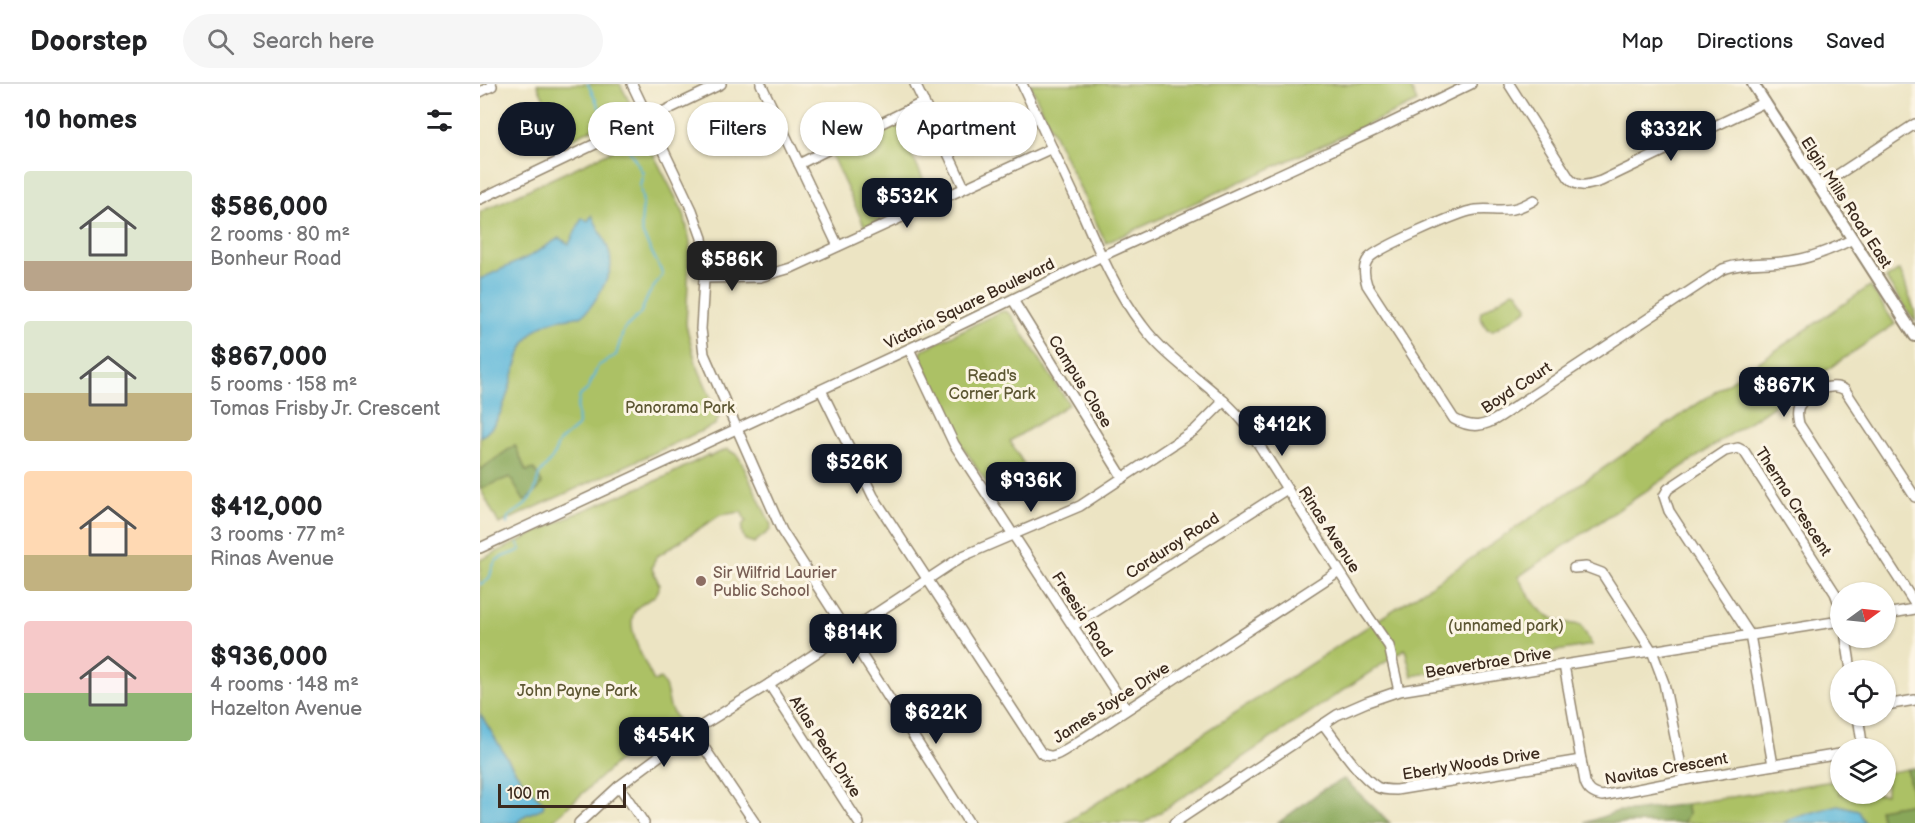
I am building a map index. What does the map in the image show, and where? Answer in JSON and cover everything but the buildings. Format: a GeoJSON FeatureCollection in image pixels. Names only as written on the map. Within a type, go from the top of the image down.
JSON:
{"type":"FeatureCollection","features":[{"type":"Feature","properties":{"kind":"main road","name":"Elgin Mills Road East"},"geometry":{"type":"LineString","coordinates":[[1754,84],[1915,336]]}},
{"type":"Feature","properties":{"kind":"street"},"geometry":{"type":"LineString","coordinates":[[480,92],[492,86],[491,84]]}},
{"type":"Feature","properties":{"kind":"street"},"geometry":{"type":"LineString","coordinates":[[632,84],[640,102]]}},
{"type":"Feature","properties":{"kind":"street"},"geometry":{"type":"LineString","coordinates":[[675,105],[721,84]]}},
{"type":"Feature","properties":{"kind":"street"},"geometry":{"type":"LineString","coordinates":[[761,84],[838,246]]}},
{"type":"Feature","properties":{"kind":"street"},"geometry":{"type":"LineString","coordinates":[[915,84],[924,102]]}},
{"type":"Feature","properties":{"kind":"street","name":"Rinas Avenue"},"geometry":{"type":"LineString","coordinates":[[1022,84],[1102,256],[1129,307],[1154,341],[1224,401],[1247,426],[1366,613],[1386,638],[1392,654],[1399,691]]}},
{"type":"Feature","properties":{"kind":"street","name":"Victoria Square Boulevard"},"geometry":{"type":"LineString","coordinates":[[480,548],[1471,84]]}},
{"type":"Feature","properties":{"kind":"street"},"geometry":{"type":"LineString","coordinates":[[1509,84],[1569,178],[1574,184],[1585,186],[1601,181],[1765,102]]}},
{"type":"Feature","properties":{"kind":"street"},"geometry":{"type":"LineString","coordinates":[[799,164],[896,116]]}},
{"type":"Feature","properties":{"kind":"street"},"geometry":{"type":"LineString","coordinates":[[1820,188],[1915,124]]}},
{"type":"Feature","properties":{"kind":"street"},"geometry":{"type":"LineString","coordinates":[[480,199],[588,147]]}},
{"type":"Feature","properties":{"kind":"street"},"geometry":{"type":"LineString","coordinates":[[704,278],[760,277],[791,268],[1052,148]]}},
{"type":"Feature","properties":{"kind":"street"},"geometry":{"type":"LineString","coordinates":[[666,156],[698,223],[705,252],[701,329],[704,354],[782,531],[969,823]]}},
{"type":"Feature","properties":{"kind":"street"},"geometry":{"type":"LineString","coordinates":[[949,156],[964,188]]}},
{"type":"Feature","properties":{"kind":"street","name":"Boyd Court"},"geometry":{"type":"LineString","coordinates":[[1534,200],[1512,209],[1474,210],[1462,213],[1395,244],[1370,258],[1366,264],[1364,276],[1367,285],[1454,419],[1463,424],[1481,427],[1495,420],[1723,269],[1739,263],[1790,261],[1832,249],[1853,239]]}},
{"type":"Feature","properties":{"kind":"street","name":"Campus Close"},"geometry":{"type":"LineString","coordinates":[[1012,300],[1123,478]]}},
{"type":"Feature","properties":{"kind":"street","name":"Freesia Road"},"geometry":{"type":"LineString","coordinates":[[909,349],[954,444],[1127,709]]}},
{"type":"Feature","properties":{"kind":"street"},"geometry":{"type":"LineString","coordinates":[[1896,612],[1915,607],[1799,424],[1797,412],[1804,400],[1827,386],[1839,386],[1845,390],[1915,497]]}},
{"type":"Feature","properties":{"kind":"street","name":"James Joyce Drive"},"geometry":{"type":"LineString","coordinates":[[821,390],[873,496],[1041,753],[1048,757],[1054,756],[1339,570]]}},
{"type":"Feature","properties":{"kind":"street"},"geometry":{"type":"LineString","coordinates":[[579,823],[619,786],[693,731],[848,633],[963,556],[1080,506],[1195,430],[1224,401]]}},
{"type":"Feature","properties":{"kind":"street","name":"Therma Crescent"},"geometry":{"type":"LineString","coordinates":[[1750,635],[1669,511],[1665,496],[1674,484],[1731,449],[1738,448],[1749,457],[1830,585]]}},
{"type":"Feature","properties":{"kind":"street","name":"Corduroy Road"},"geometry":{"type":"LineString","coordinates":[[1074,626],[1287,489]]}},
{"type":"Feature","properties":{"kind":"street"},"geometry":{"type":"LineString","coordinates":[[1574,568],[1586,567],[1602,573],[1652,651],[1664,682],[1684,780]]}},
{"type":"Feature","properties":{"kind":"street","name":"Beaverbrae Drive"},"geometry":{"type":"LineString","coordinates":[[1173,823],[1323,724],[1351,708],[1399,691],[1830,623]]}},
{"type":"Feature","properties":{"kind":"street"},"geometry":{"type":"LineString","coordinates":[[1750,635],[1773,765]]}},
{"type":"Feature","properties":{"kind":"street","name":"Navitas Crescent"},"geometry":{"type":"LineString","coordinates":[[1564,665],[1586,788],[1595,794],[1602,796],[1830,756]]}},
{"type":"Feature","properties":{"kind":"street","name":"Atlas Peak Drive"},"geometry":{"type":"LineString","coordinates":[[769,684],[859,823]]}},
{"type":"Feature","properties":{"kind":"street"},"geometry":{"type":"LineString","coordinates":[[1896,703],[1915,700]]}},
{"type":"Feature","properties":{"kind":"street","name":"Eberly Woods Drive"},"geometry":{"type":"LineString","coordinates":[[1323,724],[1368,780],[1378,788],[1387,790],[1581,760]]}},
{"type":"Feature","properties":{"kind":"street"},"geometry":{"type":"LineString","coordinates":[[693,731],[755,823]]}},
{"type":"Feature","properties":{"kind":"street"},"geometry":{"type":"LineString","coordinates":[[619,786],[644,823]]}},
{"type":"Feature","properties":{"kind":"green space"},"geometry":{"type":"Polygon","coordinates":[[[537,84],[620,84],[629,102],[588,102],[588,131],[576,137],[576,102],[546,102],[537,84]]]}},
{"type":"Feature","properties":{"kind":"green space"},"geometry":{"type":"Polygon","coordinates":[[[1030,84],[1409,84],[1417,102],[1106,243],[1030,84]]]}},
{"type":"Feature","properties":{"kind":"green space"},"geometry":{"type":"Polygon","coordinates":[[[896,123],[896,156],[912,156],[931,195],[865,227],[832,156],[884,156],[884,129],[896,123]]]}},
{"type":"Feature","properties":{"kind":"green space","name":"Panorama Park"},"geometry":{"type":"Polygon","coordinates":[[[601,156],[654,156],[684,214],[690,242],[686,325],[696,363],[719,417],[715,425],[499,524],[480,488],[480,212],[601,156]]]}},
{"type":"Feature","properties":{"kind":"green space"},"geometry":{"type":"Polygon","coordinates":[[[1899,270],[1915,313],[1915,322],[1886,279],[1899,270]]]}},
{"type":"Feature","properties":{"kind":"green space","name":"(unnamed park)"},"geometry":{"type":"Polygon","coordinates":[[[1870,286],[1895,324],[1518,577],[1542,612],[1557,620],[1581,625],[1592,645],[1412,676],[1405,649],[1144,823],[1066,823],[1447,575],[1870,286]]]}},
{"type":"Feature","properties":{"kind":"green space"},"geometry":{"type":"Polygon","coordinates":[[[1513,291],[1517,292],[1527,306],[1527,310],[1493,330],[1487,329],[1480,317],[1481,312],[1513,291]]]}},
{"type":"Feature","properties":{"kind":"green space","name":"Read's Corner Park"},"geometry":{"type":"Polygon","coordinates":[[[1005,311],[1011,315],[1069,404],[1010,441],[1026,468],[988,485],[957,438],[920,358],[924,349],[1005,311]]]}},
{"type":"Feature","properties":{"kind":"green space"},"geometry":{"type":"Polygon","coordinates":[[[515,445],[526,471],[534,469],[542,483],[538,490],[524,501],[510,477],[480,489],[480,470],[515,445]]]}},
{"type":"Feature","properties":{"kind":"green space","name":"John Payne Park"},"geometry":{"type":"Polygon","coordinates":[[[727,449],[737,455],[741,461],[771,525],[770,530],[754,543],[744,538],[742,528],[746,521],[741,512],[720,515],[656,557],[652,567],[659,585],[658,590],[653,597],[638,607],[632,618],[634,636],[642,656],[654,681],[660,679],[665,685],[670,707],[680,724],[626,754],[550,823],[480,823],[480,560],[573,515],[665,477],[708,455],[709,457],[727,449]]]}},
{"type":"Feature","properties":{"kind":"green space"},"geometry":{"type":"Polygon","coordinates":[[[1915,768],[1915,823],[1882,823],[1879,809],[1914,803],[1907,769],[1915,768]]]}},
{"type":"Feature","properties":{"kind":"green space"},"geometry":{"type":"Polygon","coordinates":[[[1907,769],[1914,803],[1879,809],[1882,823],[1683,823],[1688,814],[1686,804],[1830,782],[1830,804],[1896,804],[1896,771],[1907,769]]]}},
{"type":"Feature","properties":{"kind":"green space"},"geometry":{"type":"Polygon","coordinates":[[[1344,779],[1390,823],[1278,823],[1324,789],[1344,779]]]}},
{"type":"Feature","properties":{"kind":"green space"},"geometry":{"type":"Polygon","coordinates":[[[1686,804],[1688,814],[1683,823],[1585,823],[1618,811],[1686,804]]]}},
{"type":"Feature","properties":{"kind":"water"},"geometry":{"type":"Polygon","coordinates":[[[592,215],[606,242],[610,256],[610,271],[605,282],[584,314],[547,323],[530,336],[521,350],[497,419],[490,430],[480,437],[480,279],[530,256],[559,238],[569,244],[582,218],[588,221],[592,215]]]}},
{"type":"Feature","properties":{"kind":"water"},"geometry":{"type":"Polygon","coordinates":[[[480,714],[517,772],[544,803],[543,808],[526,815],[516,823],[480,823],[480,714]]]}},
{"type":"Feature","properties":{"kind":"water"},"geometry":{"type":"Polygon","coordinates":[[[1838,805],[1858,810],[1865,823],[1783,823],[1793,818],[1838,805]]]}},
{"type":"Feature","properties":{"kind":"waterway"},"geometry":{"type":"LineString","coordinates":[[588,84],[597,102]]}},
{"type":"Feature","properties":{"kind":"waterway"},"geometry":{"type":"LineString","coordinates":[[507,524],[508,517],[524,506],[534,493],[539,475],[553,457],[559,442],[578,426],[577,409],[580,396],[588,389],[598,366],[616,355],[624,329],[640,314],[649,294],[663,274],[643,235],[641,225],[643,203],[640,186],[643,173],[633,156]]}},
{"type":"Feature","properties":{"kind":"waterway"},"geometry":{"type":"LineString","coordinates":[[480,584],[488,580],[498,559],[521,549],[518,544]]}},
{"type":"Feature","properties":{"kind":"place","name":"Sir Wilfrid Laurier Public School"},"geometry":{"type":"Point","coordinates":[701,581]}}]}
